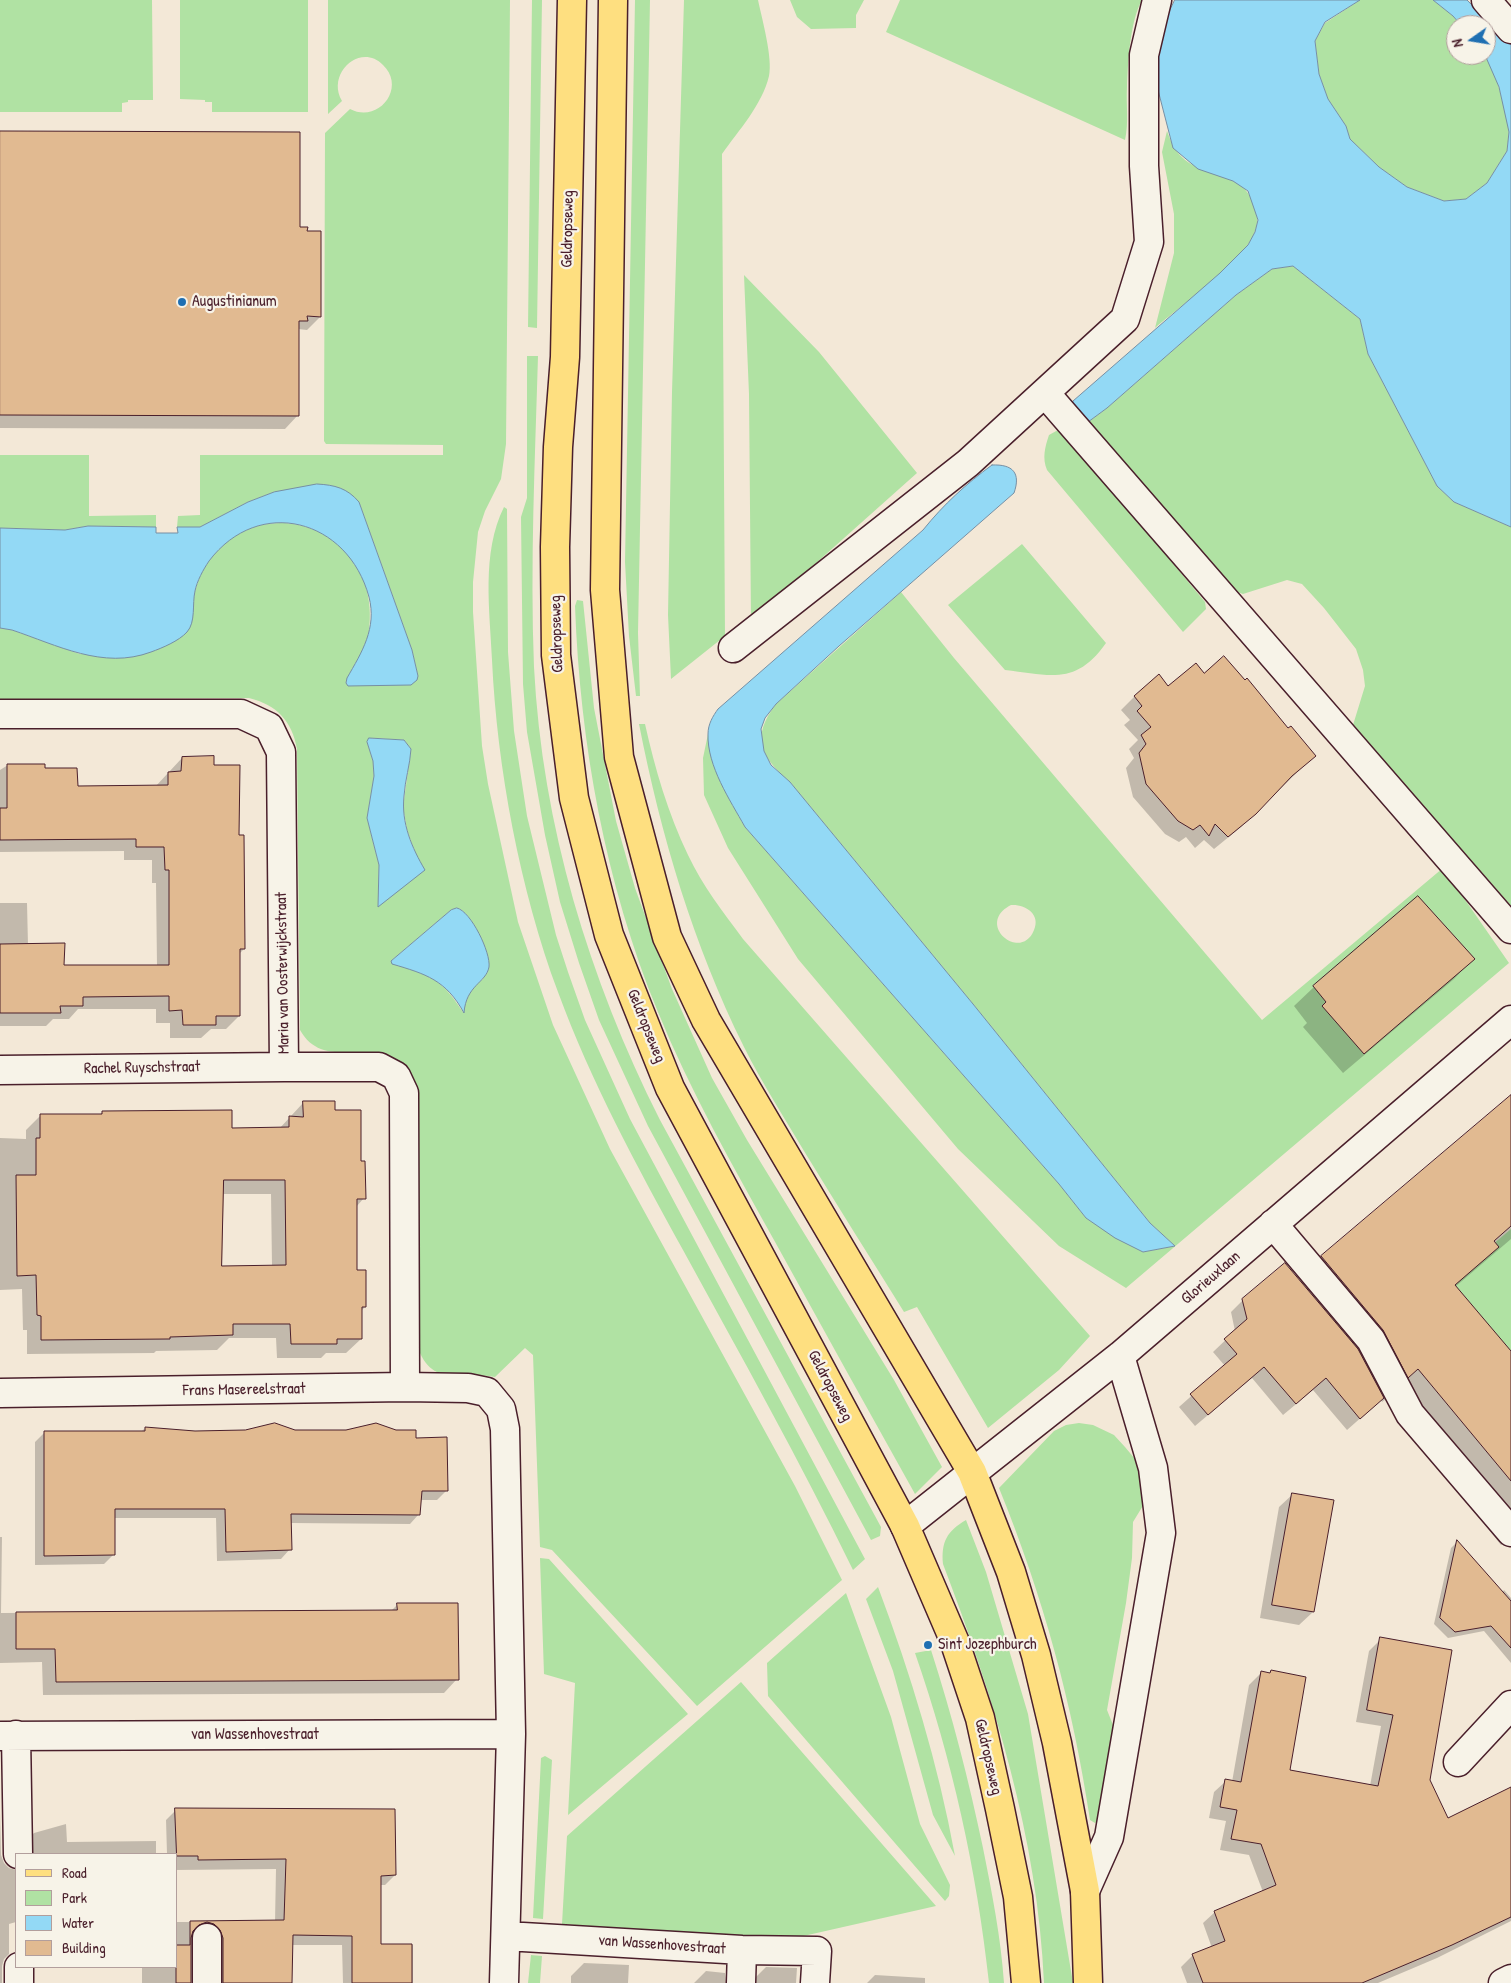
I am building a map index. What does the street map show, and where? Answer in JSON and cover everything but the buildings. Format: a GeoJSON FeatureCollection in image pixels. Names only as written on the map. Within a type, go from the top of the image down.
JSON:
{"type":"FeatureCollection","features":[{"type":"Feature","properties":{"kind":"main road","name":"Geldropseweg"},"geometry":{"type":"LineString","coordinates":[[572,0],[565,357],[558,447],[555,547],[556,655],[574,798],[609,935],[670,1088],[905,1526],[954,1640],[980,1718],[1018,1897],[1026,1983]]}},
{"type":"Feature","properties":{"kind":"main road"},"geometry":{"type":"LineString","coordinates":[[613,0],[605,590],[619,757],[667,937],[706,1020],[972,1472],[1011,1572],[1036,1655],[1057,1743],[1085,1891],[1088,1983]]}},
{"type":"Feature","properties":{"kind":"street"},"geometry":{"type":"LineString","coordinates":[[733,648],[968,463],[1124,319],[1149,242],[1144,166],[1144,55],[1157,0]]}},
{"type":"Feature","properties":{"kind":"street"},"geometry":{"type":"LineString","coordinates":[[1486,0],[1511,29]]}},
{"type":"Feature","properties":{"kind":"street"},"geometry":{"type":"LineString","coordinates":[[1045,393],[1511,929]]}},
{"type":"Feature","properties":{"kind":"street","name":"Maria van Oosterwijckstraat"},"geometry":{"type":"LineString","coordinates":[[0,714],[241,714],[269,727],[281,752],[284,1067],[379,1067],[396,1076],[404,1093],[405,1387]]}},
{"type":"Feature","properties":{"kind":"street","name":"Glorieuxlaan"},"geometry":{"type":"LineString","coordinates":[[905,1526],[1120,1356],[1511,1020]]}},
{"type":"Feature","properties":{"kind":"street","name":"Rachel Ruyschstraat"},"geometry":{"type":"LineString","coordinates":[[0,1070],[284,1067]]}},
{"type":"Feature","properties":{"kind":"street"},"geometry":{"type":"LineString","coordinates":[[1273,1224],[1371,1340],[1410,1414],[1511,1532]]}},
{"type":"Feature","properties":{"kind":"street"},"geometry":{"type":"LineString","coordinates":[[1085,1891],[1109,1837],[1161,1533],[1153,1468],[1120,1356]]}},
{"type":"Feature","properties":{"kind":"street","name":"Frans Masereelstraat"},"geometry":{"type":"LineString","coordinates":[[0,1393],[405,1387],[468,1388],[487,1392],[502,1410],[505,1429],[511,1734]]}},
{"type":"Feature","properties":{"kind":"street"},"geometry":{"type":"LineString","coordinates":[[1458,1762],[1511,1705]]}},
{"type":"Feature","properties":{"kind":"street"},"geometry":{"type":"LineString","coordinates":[[504,1983],[511,1734]]}},
{"type":"Feature","properties":{"kind":"street","name":"van Wassenhovestraat"},"geometry":{"type":"LineString","coordinates":[[8,1736],[511,1734]]}},
{"type":"Feature","properties":{"kind":"street"},"geometry":{"type":"LineString","coordinates":[[8,1736],[18,1853]]}},
{"type":"Feature","properties":{"kind":"street","name":"van Wassenhovestraat"},"geometry":{"type":"LineString","coordinates":[[506,1936],[742,1950],[817,1951],[815,1983]]}},
{"type":"Feature","properties":{"kind":"street"},"geometry":{"type":"LineString","coordinates":[[207,1938],[207,1983]]}},
{"type":"Feature","properties":{"kind":"street"},"geometry":{"type":"LineString","coordinates":[[741,1983],[742,1950]]}},
{"type":"Feature","properties":{"kind":"street"},"geometry":{"type":"LineString","coordinates":[[19,1968],[19,1983]]}},
{"type":"Feature","properties":{"kind":"street"},"geometry":{"type":"LineString","coordinates":[[1503,1983],[1511,1979]]}},
{"type":"Feature","properties":{"kind":"green space"},"geometry":{"type":"Polygon","coordinates":[[[0,0],[152,0],[153,100],[128,100],[128,102],[122,103],[122,112],[0,112],[0,0]]]}},
{"type":"Feature","properties":{"kind":"green space"},"geometry":{"type":"Polygon","coordinates":[[[180,0],[308,0],[308,112],[212,112],[212,102],[180,99],[180,0]]]}},
{"type":"Feature","properties":{"kind":"green space"},"geometry":{"type":"Polygon","coordinates":[[[328,0],[510,0],[506,444],[501,479],[485,511],[478,532],[473,582],[473,612],[482,746],[488,784],[518,922],[553,1025],[610,1149],[795,1486],[842,1580],[697,1706],[552,1550],[540,1547],[533,1355],[525,1348],[495,1377],[442,1374],[426,1364],[420,1353],[417,1089],[405,1069],[391,1058],[375,1053],[326,1051],[312,1044],[300,1030],[297,749],[295,739],[287,722],[268,705],[249,698],[0,699],[0,628],[12,630],[80,654],[165,646],[187,632],[195,592],[203,570],[226,543],[253,527],[282,523],[311,528],[336,543],[356,566],[368,595],[368,638],[346,683],[418,676],[412,650],[359,502],[274,492],[248,502],[200,527],[177,527],[178,516],[200,515],[200,455],[443,455],[443,445],[326,444],[324,441],[325,133],[350,109],[370,112],[379,108],[386,101],[390,93],[392,84],[390,74],[383,65],[374,59],[365,57],[356,59],[348,64],[338,81],[338,91],[342,101],[328,114],[328,0]],[[372,738],[367,742],[373,761],[374,776],[367,818],[379,865],[378,907],[415,853],[407,830],[403,807],[411,749],[404,740],[372,738]],[[457,908],[451,910],[391,961],[440,983],[463,1012],[469,993],[483,979],[486,955],[476,928],[466,914],[457,908]]]}},
{"type":"Feature","properties":{"kind":"green space"},"geometry":{"type":"Polygon","coordinates":[[[532,0],[542,0],[537,328],[528,327],[532,0]]]}},
{"type":"Feature","properties":{"kind":"green space"},"geometry":{"type":"Polygon","coordinates":[[[635,0],[650,0],[638,633],[640,696],[636,696],[629,636],[625,562],[635,0]]]}},
{"type":"Feature","properties":{"kind":"green space"},"geometry":{"type":"Polygon","coordinates":[[[684,0],[758,0],[770,59],[770,68],[766,87],[756,107],[722,154],[725,636],[671,679],[668,615],[672,392],[684,0]]]}},
{"type":"Feature","properties":{"kind":"green space"},"geometry":{"type":"Polygon","coordinates":[[[790,0],[864,0],[856,15],[856,28],[811,29],[797,17],[790,0]]]}},
{"type":"Feature","properties":{"kind":"green space"},"geometry":{"type":"Polygon","coordinates":[[[900,0],[1142,0],[1135,19],[1130,42],[1125,140],[886,32],[900,0]]]}},
{"type":"Feature","properties":{"kind":"green space"},"geometry":{"type":"Polygon","coordinates":[[[1360,0],[1433,0],[1452,15],[1446,15],[1446,65],[1490,65],[1506,111],[1509,132],[1507,151],[1487,183],[1466,199],[1444,201],[1407,187],[1379,167],[1350,139],[1346,126],[1328,99],[1319,74],[1315,41],[1325,23],[1360,0]]]}},
{"type":"Feature","properties":{"kind":"green space"},"geometry":{"type":"Polygon","coordinates":[[[1167,131],[1172,144],[1185,160],[1201,169],[1233,181],[1242,187],[1253,202],[1257,220],[1255,231],[1249,243],[1226,269],[1155,328],[1174,253],[1174,214],[1162,152],[1167,131]]]}},
{"type":"Feature","properties":{"kind":"green space"},"geometry":{"type":"Polygon","coordinates":[[[1293,266],[1360,319],[1368,354],[1437,486],[1454,502],[1511,527],[1511,906],[1353,725],[1365,686],[1363,670],[1356,649],[1324,608],[1302,584],[1287,580],[1243,594],[1232,590],[1088,422],[1107,408],[1236,295],[1272,269],[1293,266]]]}},
{"type":"Feature","properties":{"kind":"green space"},"geometry":{"type":"Polygon","coordinates":[[[744,275],[819,352],[917,473],[751,621],[749,394],[744,275]]]}},
{"type":"Feature","properties":{"kind":"green space"},"geometry":{"type":"Polygon","coordinates":[[[527,356],[538,356],[533,512],[534,667],[547,785],[573,900],[611,1012],[660,1120],[881,1527],[880,1536],[871,1540],[648,1126],[599,1020],[560,902],[545,835],[527,732],[523,684],[521,517],[527,498],[527,356]]]}},
{"type":"Feature","properties":{"kind":"green space"},"geometry":{"type":"Polygon","coordinates":[[[1058,430],[1068,437],[1205,602],[1206,609],[1183,632],[1047,470],[1044,457],[1046,444],[1049,435],[1058,430]]]}},
{"type":"Feature","properties":{"kind":"green space"},"geometry":{"type":"Polygon","coordinates":[[[0,455],[89,455],[89,516],[156,515],[156,527],[88,526],[65,530],[0,528],[0,455]]]}},
{"type":"Feature","properties":{"kind":"green space"},"geometry":{"type":"Polygon","coordinates":[[[504,507],[507,509],[508,652],[514,731],[527,816],[556,935],[568,972],[585,1020],[630,1119],[865,1559],[853,1570],[791,1449],[616,1123],[571,1025],[544,953],[532,912],[513,828],[505,786],[495,701],[489,582],[492,543],[504,507]]]}},
{"type":"Feature","properties":{"kind":"green space"},"geometry":{"type":"Polygon","coordinates":[[[1022,544],[1106,643],[1095,657],[1073,672],[1049,675],[1005,670],[948,605],[1022,544]]]}},
{"type":"Feature","properties":{"kind":"green space"},"geometry":{"type":"Polygon","coordinates":[[[901,592],[954,658],[1262,1020],[1443,868],[1509,963],[1126,1288],[1059,1246],[958,1149],[798,959],[728,848],[704,795],[703,758],[708,734],[722,782],[745,827],[1059,1184],[1086,1218],[1143,1252],[1175,1246],[1150,1223],[973,1004],[790,782],[772,764],[762,746],[761,737],[768,716],[776,704],[901,592]],[[1011,905],[1001,913],[997,922],[999,930],[1004,937],[1011,942],[1020,943],[1028,939],[1036,924],[1030,911],[1016,905],[1011,905]]]}},
{"type":"Feature","properties":{"kind":"green space"},"geometry":{"type":"Polygon","coordinates":[[[577,600],[583,601],[594,708],[616,821],[635,888],[672,989],[712,1078],[747,1140],[894,1380],[942,1467],[915,1494],[713,1128],[670,1041],[639,963],[610,863],[589,761],[578,657],[575,606],[577,600]]]}},
{"type":"Feature","properties":{"kind":"green space"},"geometry":{"type":"Polygon","coordinates":[[[639,724],[645,724],[663,791],[688,855],[706,888],[728,919],[743,939],[1090,1336],[1059,1370],[988,1428],[917,1307],[904,1312],[804,1151],[744,1047],[709,969],[694,929],[668,848],[639,724]]]}},
{"type":"Feature","properties":{"kind":"green space"},"geometry":{"type":"Polygon","coordinates":[[[1511,1229],[1511,1360],[1448,1282],[1511,1229]]]}},
{"type":"Feature","properties":{"kind":"green space"},"geometry":{"type":"Polygon","coordinates":[[[1079,1423],[1093,1425],[1114,1435],[1135,1459],[1140,1473],[1144,1504],[1133,1522],[1132,1558],[1126,1603],[1107,1710],[1115,1730],[1099,1820],[1095,1823],[1090,1820],[1075,1735],[1055,1651],[1029,1569],[999,1488],[1054,1431],[1066,1425],[1079,1423]]]}},
{"type":"Feature","properties":{"kind":"green space"},"geometry":{"type":"Polygon","coordinates":[[[966,1520],[986,1572],[1028,1714],[1073,1983],[1044,1983],[1040,1929],[1023,1822],[996,1717],[943,1564],[944,1543],[954,1528],[966,1520]]]}},
{"type":"Feature","properties":{"kind":"green space"},"geometry":{"type":"Polygon","coordinates":[[[540,1558],[549,1559],[688,1714],[568,1815],[575,1683],[544,1674],[540,1558]]]}},
{"type":"Feature","properties":{"kind":"green space"},"geometry":{"type":"Polygon","coordinates":[[[878,1587],[902,1653],[932,1753],[955,1856],[933,1815],[893,1671],[866,1599],[878,1587]]]}},
{"type":"Feature","properties":{"kind":"green space"},"geometry":{"type":"Polygon","coordinates":[[[846,1593],[891,1717],[920,1824],[950,1885],[949,1896],[945,1901],[768,1696],[767,1663],[846,1593]]]}},
{"type":"Feature","properties":{"kind":"green space"},"geometry":{"type":"Polygon","coordinates":[[[931,1650],[953,1724],[978,1823],[996,1916],[1004,1983],[989,1983],[978,1899],[952,1774],[915,1653],[931,1650]]]}},
{"type":"Feature","properties":{"kind":"green space"},"geometry":{"type":"Polygon","coordinates":[[[741,1682],[936,1906],[799,1937],[747,1938],[562,1924],[567,1836],[741,1682]]]}},
{"type":"Feature","properties":{"kind":"green space"},"geometry":{"type":"Polygon","coordinates":[[[545,1756],[552,1760],[543,1919],[533,1918],[541,1758],[545,1756]]]}},
{"type":"Feature","properties":{"kind":"green space"},"geometry":{"type":"Polygon","coordinates":[[[531,1955],[542,1956],[540,1983],[528,1983],[531,1955]]]}},
{"type":"Feature","properties":{"kind":"water"},"geometry":{"type":"Polygon","coordinates":[[[1175,0],[1360,0],[1325,22],[1315,41],[1319,74],[1328,99],[1346,126],[1350,139],[1379,167],[1407,187],[1444,201],[1466,199],[1487,183],[1507,151],[1509,132],[1499,87],[1489,65],[1496,65],[1496,30],[1511,45],[1511,527],[1454,502],[1437,486],[1368,354],[1360,319],[1293,266],[1272,269],[1236,295],[1107,408],[1088,422],[1071,407],[1073,401],[1220,273],[1248,245],[1255,232],[1258,220],[1248,191],[1233,181],[1198,169],[1173,148],[1158,90],[1158,53],[1162,27],[1175,0]]]}},
{"type":"Feature","properties":{"kind":"water"},"geometry":{"type":"Polygon","coordinates":[[[1433,0],[1467,0],[1482,15],[1452,15],[1433,0]]]}},
{"type":"Feature","properties":{"kind":"water"},"geometry":{"type":"Polygon","coordinates":[[[992,465],[1005,466],[1013,471],[1016,475],[1014,493],[839,646],[776,704],[765,718],[761,729],[764,751],[771,765],[790,782],[1150,1223],[1175,1246],[1143,1252],[1115,1238],[1086,1218],[1059,1184],[745,827],[720,782],[711,758],[708,730],[711,720],[718,709],[923,530],[956,495],[992,465]]]}},
{"type":"Feature","properties":{"kind":"water"},"geometry":{"type":"Polygon","coordinates":[[[317,484],[340,488],[350,493],[359,502],[412,650],[418,676],[417,680],[411,685],[348,686],[346,683],[347,678],[363,649],[370,629],[371,608],[369,597],[358,570],[342,549],[322,534],[300,525],[276,523],[252,528],[229,540],[209,561],[200,576],[194,596],[193,618],[190,628],[175,641],[151,652],[133,657],[98,657],[0,628],[0,528],[65,530],[88,526],[156,527],[156,533],[178,533],[177,527],[200,527],[248,502],[274,492],[317,484]]]}},
{"type":"Feature","properties":{"kind":"water"},"geometry":{"type":"Polygon","coordinates":[[[369,738],[404,740],[411,749],[405,790],[404,816],[408,835],[425,870],[378,907],[379,865],[367,818],[374,776],[373,761],[367,742],[369,738]]]}},
{"type":"Feature","properties":{"kind":"water"},"geometry":{"type":"Polygon","coordinates":[[[457,908],[474,924],[487,952],[489,961],[489,967],[484,977],[468,996],[464,1013],[450,993],[434,980],[415,971],[392,964],[391,961],[451,910],[457,908]]]}},
{"type":"Feature","properties":{"kind":"place","name":"Augustinianum"},"geometry":{"type":"Point","coordinates":[182,302]}},
{"type":"Feature","properties":{"kind":"place","name":"Sint Jozephburch"},"geometry":{"type":"Point","coordinates":[928,1645]}}]}
